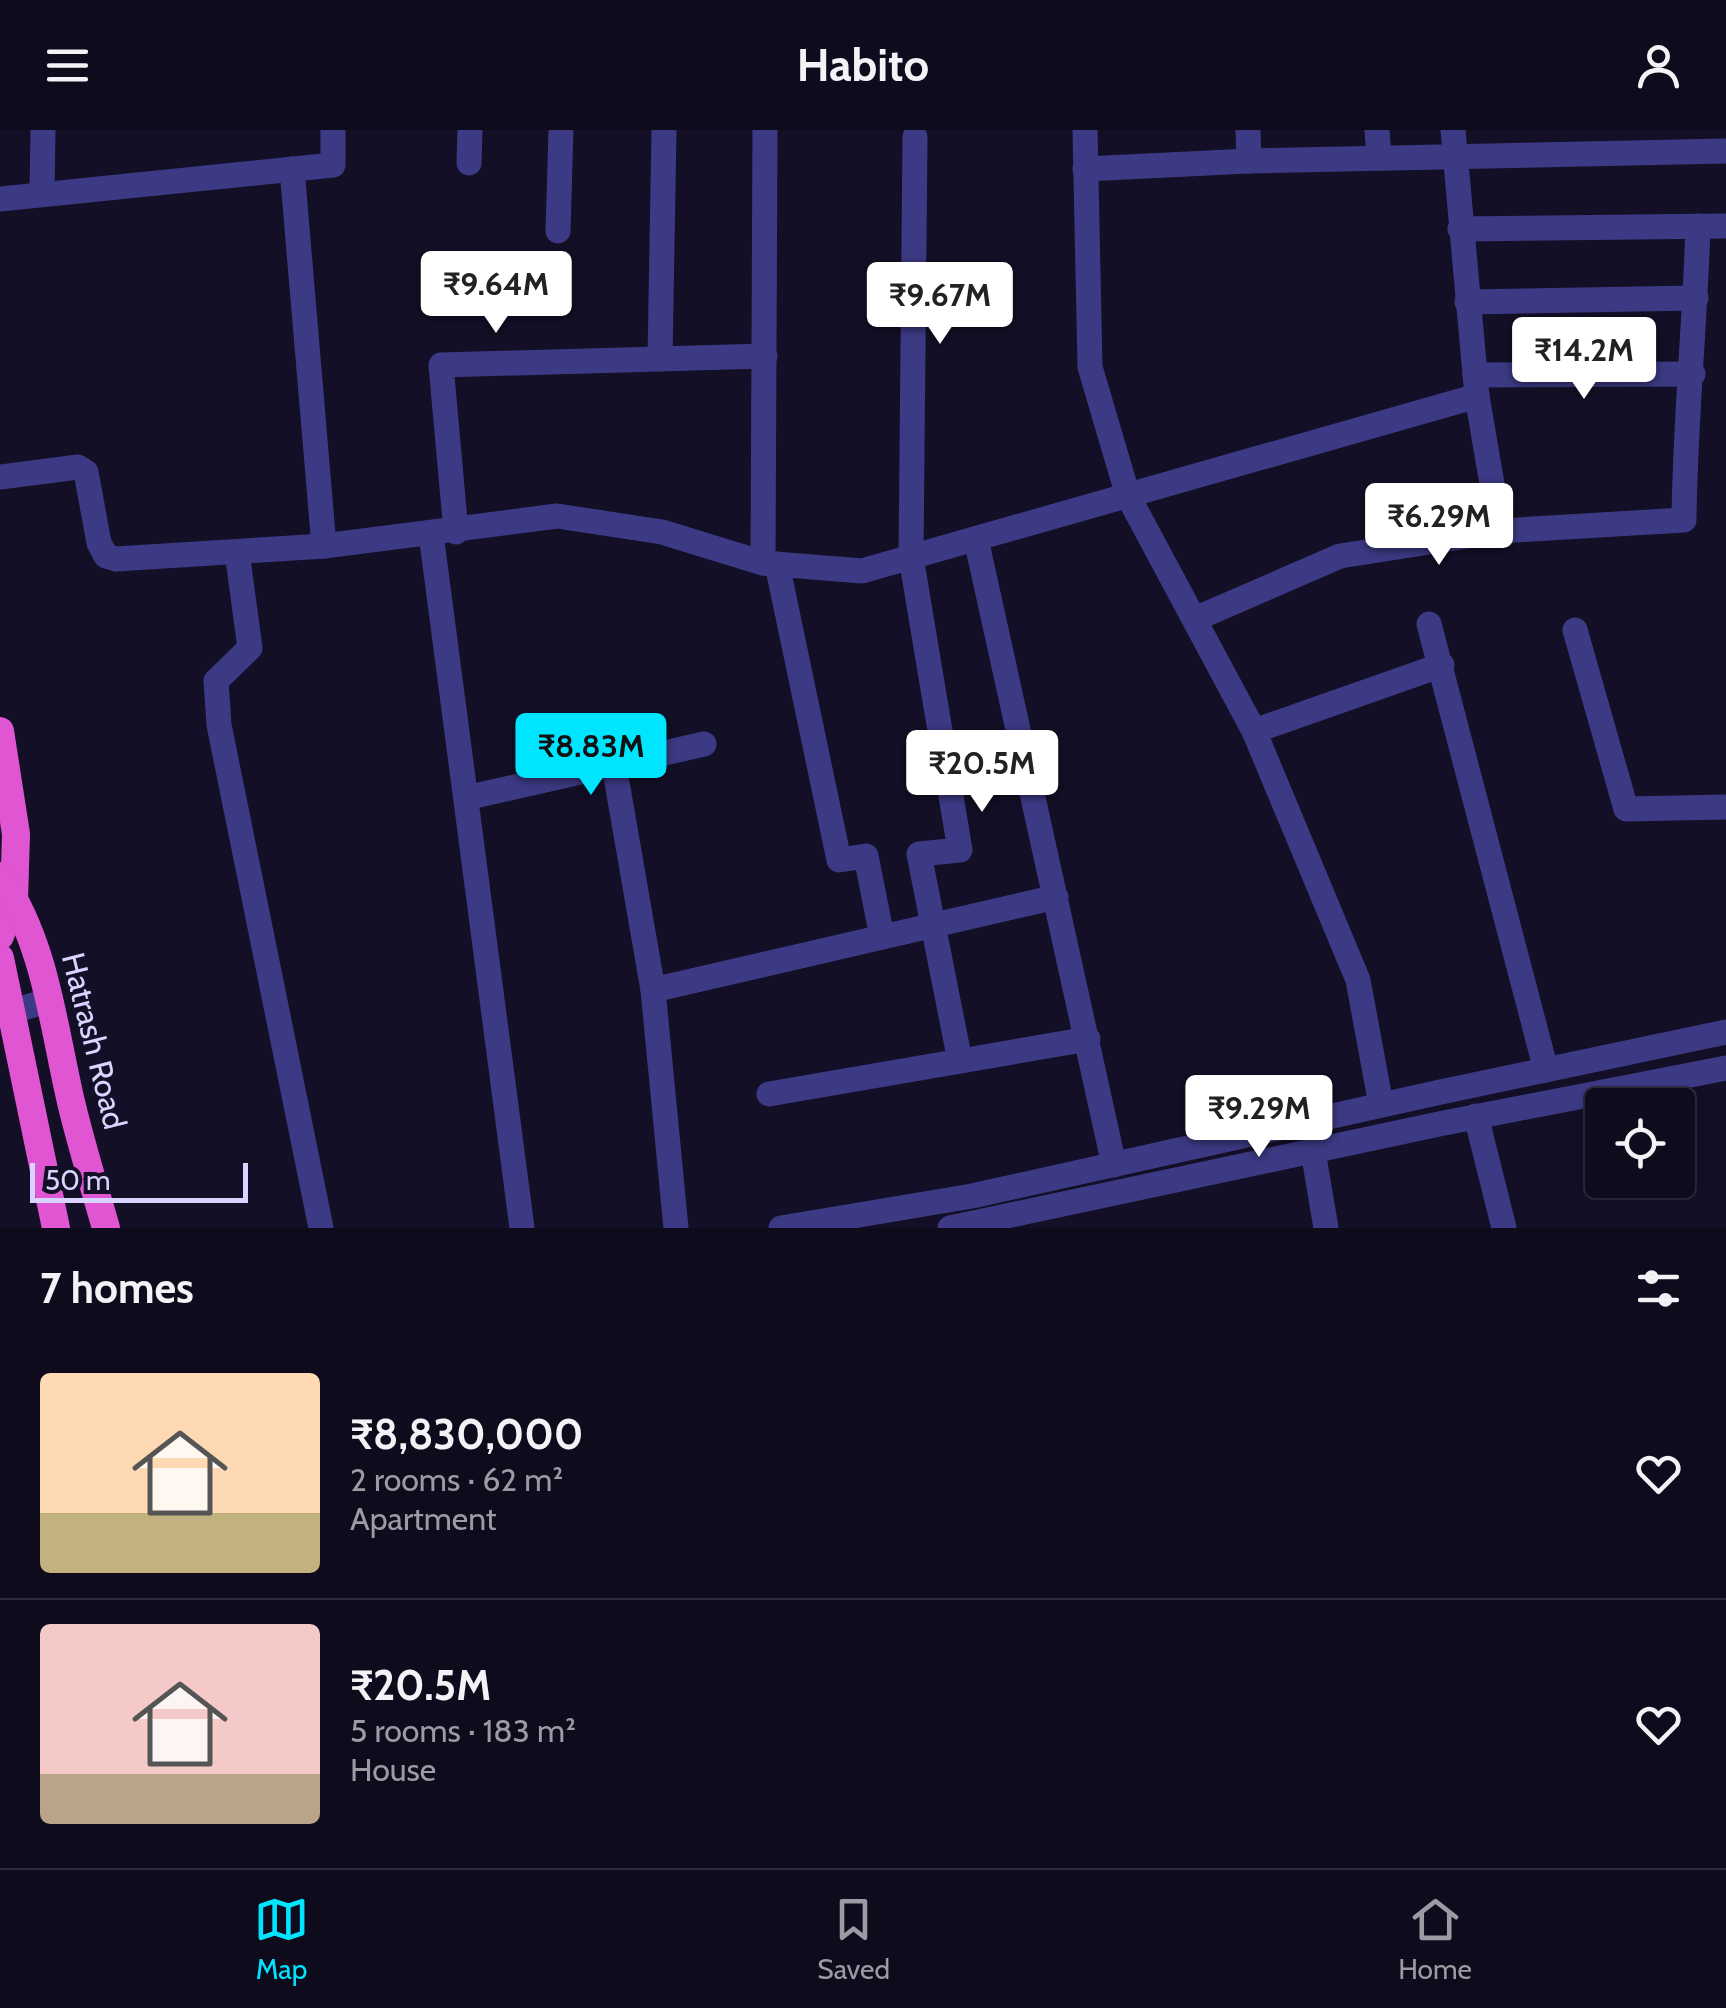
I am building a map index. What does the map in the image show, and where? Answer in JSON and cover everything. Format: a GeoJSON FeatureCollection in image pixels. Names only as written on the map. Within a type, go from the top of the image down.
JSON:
{"type":"FeatureCollection","features":[{"type":"Feature","properties":{"kind":"highway"},"geometry":{"type":"LineString","coordinates":[[0,731],[16,834],[0,936]]}},
{"type":"Feature","properties":{"kind":"highway","name":"Hatrash Road"},"geometry":{"type":"LineString","coordinates":[[7,888],[40,962],[71,1100],[106,1228]]}},
{"type":"Feature","properties":{"kind":"highway"},"geometry":{"type":"LineString","coordinates":[[0,958],[6,1012],[56,1228]]}},
{"type":"Feature","properties":{"kind":"street"},"geometry":{"type":"LineString","coordinates":[[42,193],[43,130]]}},
{"type":"Feature","properties":{"kind":"street"},"geometry":{"type":"LineString","coordinates":[[0,199],[334,166],[333,130]]}},
{"type":"Feature","properties":{"kind":"street"},"geometry":{"type":"LineString","coordinates":[[469,163],[470,130]]}},
{"type":"Feature","properties":{"kind":"street"},"geometry":{"type":"LineString","coordinates":[[558,231],[562,130]]}},
{"type":"Feature","properties":{"kind":"street"},"geometry":{"type":"LineString","coordinates":[[660,359],[664,130]]}},
{"type":"Feature","properties":{"kind":"street"},"geometry":{"type":"LineString","coordinates":[[765,130],[764,356],[770,563],[839,860],[866,856],[882,937]]}},
{"type":"Feature","properties":{"kind":"street"},"geometry":{"type":"LineString","coordinates":[[1086,130],[1090,367],[1128,496],[1254,731],[1358,980],[1380,1105]]}},
{"type":"Feature","properties":{"kind":"street"},"geometry":{"type":"LineString","coordinates":[[1248,130],[1249,161]]}},
{"type":"Feature","properties":{"kind":"street"},"geometry":{"type":"LineString","coordinates":[[1377,130],[1379,158]]}},
{"type":"Feature","properties":{"kind":"street"},"geometry":{"type":"LineString","coordinates":[[915,137],[911,557],[960,850],[919,854],[960,1061]]}},
{"type":"Feature","properties":{"kind":"street"},"geometry":{"type":"LineString","coordinates":[[1085,170],[1379,158],[1452,142],[1726,150]]}},
{"type":"Feature","properties":{"kind":"street"},"geometry":{"type":"LineString","coordinates":[[1452,142],[1476,386],[1500,531]]}},
{"type":"Feature","properties":{"kind":"street"},"geometry":{"type":"LineString","coordinates":[[292,169],[324,546]]}},
{"type":"Feature","properties":{"kind":"street"},"geometry":{"type":"LineString","coordinates":[[1194,619],[1340,556],[1500,531],[1684,520],[1698,226]]}},
{"type":"Feature","properties":{"kind":"street"},"geometry":{"type":"LineString","coordinates":[[1460,229],[1726,226]]}},
{"type":"Feature","properties":{"kind":"street"},"geometry":{"type":"LineString","coordinates":[[1468,302],[1696,298]]}},
{"type":"Feature","properties":{"kind":"street"},"geometry":{"type":"LineString","coordinates":[[522,1228],[466,798],[444,533],[441,365],[764,356]]}},
{"type":"Feature","properties":{"kind":"street"},"geometry":{"type":"LineString","coordinates":[[0,478],[78,467],[86,472],[100,543],[106,556],[116,559],[324,546],[556,516],[662,532],[770,563],[862,570],[1128,496],[1476,386],[1693,374]]}},
{"type":"Feature","properties":{"kind":"street"},"geometry":{"type":"LineString","coordinates":[[976,539],[1114,1165]]}},
{"type":"Feature","properties":{"kind":"street"},"geometry":{"type":"LineString","coordinates":[[237,552],[250,648],[216,681],[218,725],[322,1228]]}},
{"type":"Feature","properties":{"kind":"street"},"geometry":{"type":"LineString","coordinates":[[1429,624],[1546,1070]]}},
{"type":"Feature","properties":{"kind":"street"},"geometry":{"type":"LineString","coordinates":[[1575,630],[1626,809],[1726,806]]}},
{"type":"Feature","properties":{"kind":"street"},"geometry":{"type":"LineString","coordinates":[[1254,731],[1442,665]]}},
{"type":"Feature","properties":{"kind":"street"},"geometry":{"type":"LineString","coordinates":[[466,798],[704,744]]}},
{"type":"Feature","properties":{"kind":"street"},"geometry":{"type":"LineString","coordinates":[[614,765],[653,990],[676,1228]]}},
{"type":"Feature","properties":{"kind":"street"},"geometry":{"type":"LineString","coordinates":[[653,990],[1056,897]]}},
{"type":"Feature","properties":{"kind":"street"},"geometry":{"type":"LineString","coordinates":[[6,1012],[50,1000]]}},
{"type":"Feature","properties":{"kind":"street"},"geometry":{"type":"LineString","coordinates":[[781,1228],[972,1196],[1726,1032]]}},
{"type":"Feature","properties":{"kind":"street"},"geometry":{"type":"LineString","coordinates":[[768,1094],[1088,1039]]}},
{"type":"Feature","properties":{"kind":"street"},"geometry":{"type":"LineString","coordinates":[[950,1228],[1476,1116],[1726,1068]]}},
{"type":"Feature","properties":{"kind":"street"},"geometry":{"type":"LineString","coordinates":[[1476,1116],[1504,1228]]}},
{"type":"Feature","properties":{"kind":"street"},"geometry":{"type":"LineString","coordinates":[[1312,1150],[1326,1228]]}}]}
